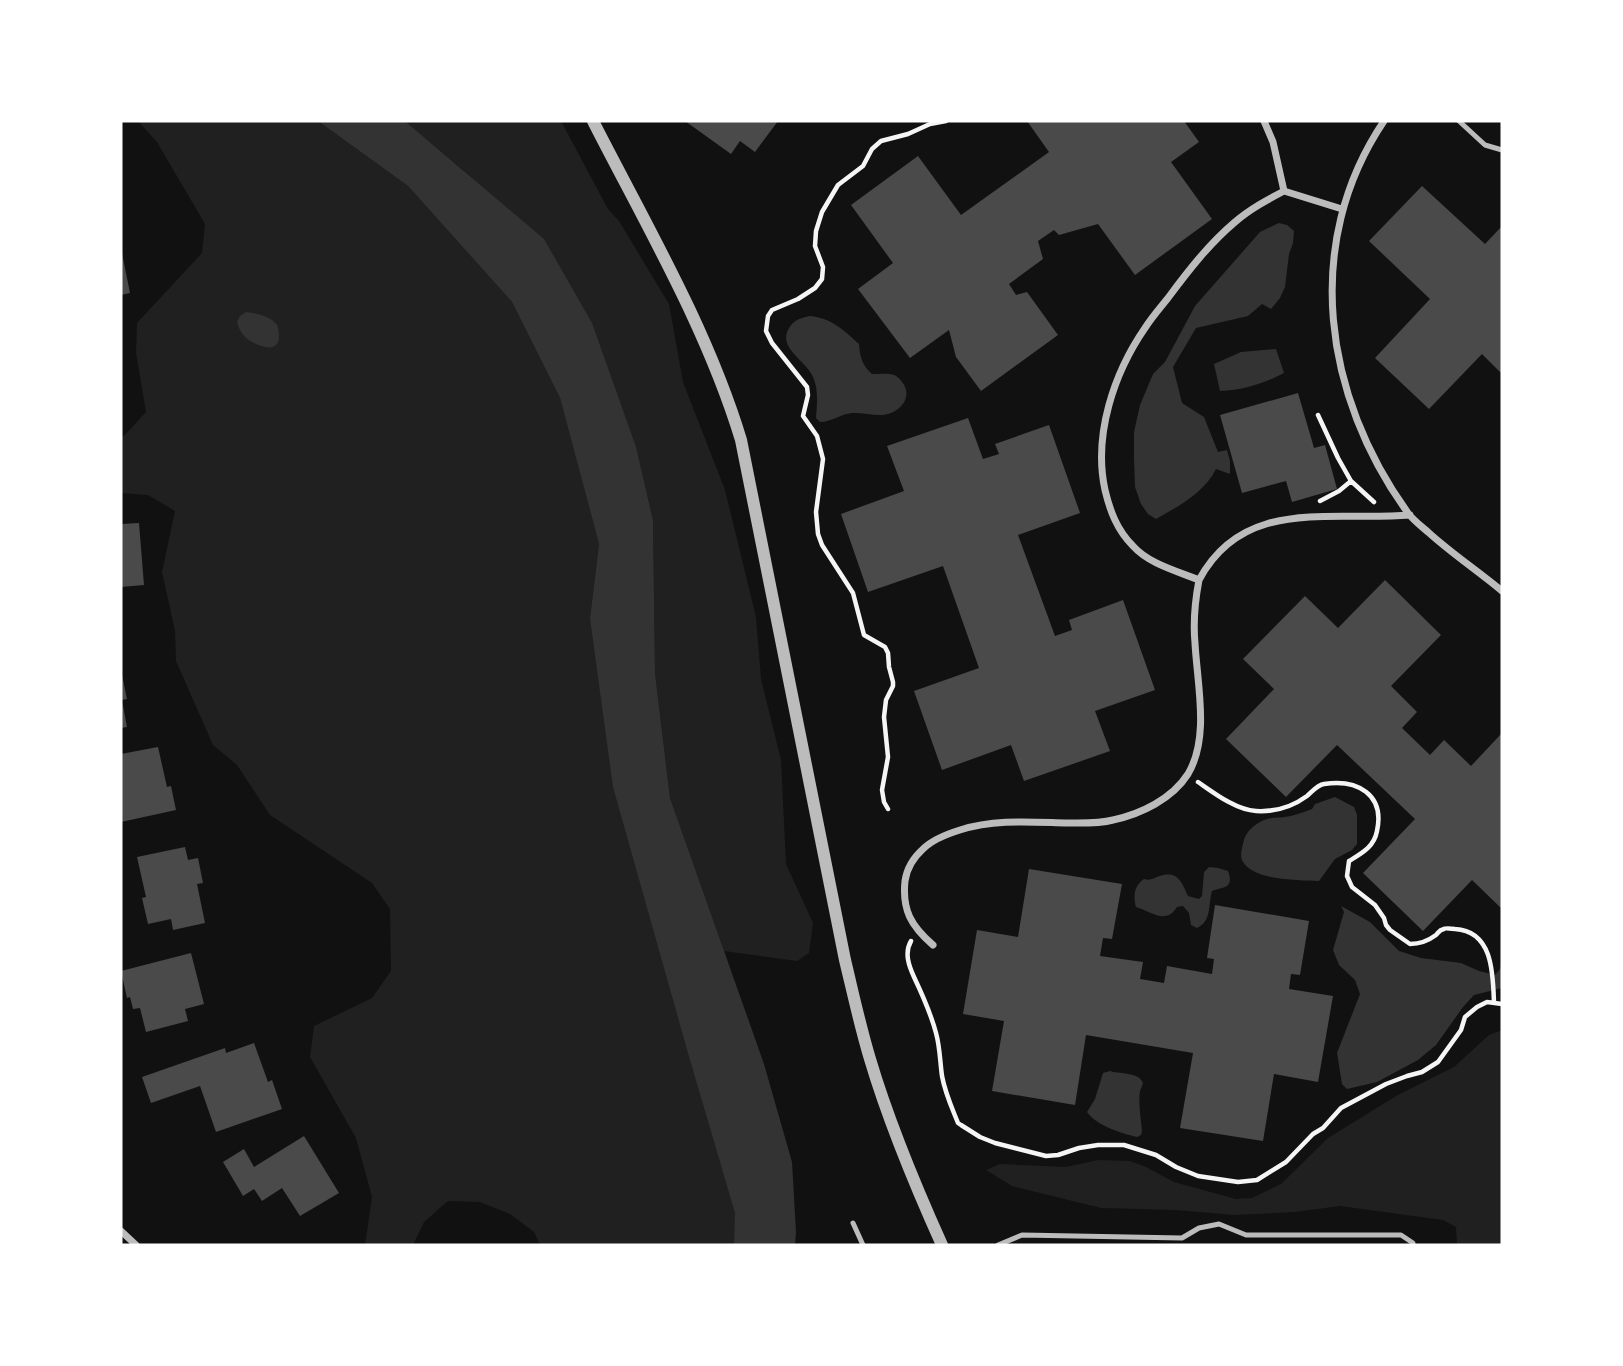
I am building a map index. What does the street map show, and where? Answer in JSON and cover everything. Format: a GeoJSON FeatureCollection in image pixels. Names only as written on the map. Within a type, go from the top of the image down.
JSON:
{"type":"FeatureCollection","features":[{"type":"Feature","properties":{"kind":"street"},"geometry":{"type":"LineString","coordinates":[[593,121],[692,313],[732,411],[741,440],[845,960],[862,1028],[894,1128],[942,1245]]}},
{"type":"Feature","properties":{"kind":"street"},"geometry":{"type":"LineString","coordinates":[[1264,121],[1273,142],[1284,191]]}},
{"type":"Feature","properties":{"kind":"street"},"geometry":{"type":"LineString","coordinates":[[1384,121],[1359,166],[1342,209],[1337,231],[1331,293],[1337,354],[1366,440],[1410,515],[1437,541],[1502,591]]}},
{"type":"Feature","properties":{"kind":"street"},"geometry":{"type":"LineString","coordinates":[[1199,580],[1147,558],[1134,549],[1115,523],[1102,475],[1107,414],[1113,392],[1132,349],[1145,328],[1186,273],[1235,221],[1284,191],[1342,209]]}},
{"type":"Feature","properties":{"kind":"street"},"geometry":{"type":"LineString","coordinates":[[933,945],[919,933],[907,914],[904,894],[906,875],[913,859],[928,844],[949,833],[974,825],[1110,821],[1136,814],[1175,789],[1188,774],[1200,730],[1194,620],[1199,580],[1216,554],[1244,532],[1281,520],[1305,516],[1410,515]]}},
{"type":"Feature","properties":{"kind":"street"},"geometry":{"type":"LineString","coordinates":[[121,1231],[136,1245]]}},
{"type":"Feature","properties":{"kind":"lane"},"geometry":{"type":"LineString","coordinates":[[1459,121],[1485,145],[1502,150]]}},
{"type":"Feature","properties":{"kind":"lane"},"geometry":{"type":"LineString","coordinates":[[853,1223],[863,1245]]}},
{"type":"Feature","properties":{"kind":"lane"},"geometry":{"type":"LineString","coordinates":[[998,1245],[1021,1235],[1182,1238],[1199,1227],[1219,1224],[1246,1235],[1401,1235],[1413,1245]]}},
{"type":"Feature","properties":{"kind":"path"},"geometry":{"type":"LineString","coordinates":[[888,809],[882,790],[888,757],[884,717],[886,700],[893,686],[888,653],[885,647],[864,635],[853,593],[822,545],[818,534],[817,512],[824,460],[817,436],[803,416],[807,387],[772,343],[766,331],[768,316],[772,310],[798,299],[815,288],[822,279],[823,267],[816,246],[816,231],[822,212],[838,185],[863,166],[872,149],[881,141],[946,121]]}},
{"type":"Feature","properties":{"kind":"path"},"geometry":{"type":"LineString","coordinates":[[1318,415],[1351,481],[1390,517]]}},
{"type":"Feature","properties":{"kind":"path"},"geometry":{"type":"LineString","coordinates":[[1319,501],[1339,491],[1351,481]]}},
{"type":"Feature","properties":{"kind":"path"},"geometry":{"type":"LineString","coordinates":[[1188,774],[1238,806],[1254,811],[1275,811],[1297,803],[1323,784],[1347,783],[1358,786],[1369,795],[1379,812],[1376,836],[1368,849],[1349,861],[1348,876],[1352,887],[1375,905],[1390,930],[1410,944],[1426,941],[1441,929],[1465,930],[1476,935],[1482,940],[1491,967],[1494,1003]]}},
{"type":"Feature","properties":{"kind":"path"},"geometry":{"type":"LineString","coordinates":[[919,933],[908,945],[907,956],[933,1024],[946,1095],[958,1123],[995,1143],[1046,1156],[1058,1156],[1079,1148],[1098,1145],[1124,1145],[1157,1156],[1198,1177],[1238,1182],[1257,1180],[1286,1162],[1341,1108],[1386,1084],[1422,1072],[1438,1062],[1461,1030],[1465,1017],[1487,1002],[1502,1004]]}},
{"type":"Feature","properties":{"kind":"shaded area"},"geometry":{"type":"Polygon","coordinates":[[[138,121],[318,121],[408,186],[512,302],[560,398],[599,544],[590,618],[736,1213],[734,1245],[540,1245],[534,1232],[510,1214],[480,1202],[448,1201],[424,1222],[413,1245],[365,1245],[372,1197],[356,1138],[310,1057],[314,1026],[372,998],[391,971],[390,909],[372,883],[270,815],[237,765],[213,745],[176,661],[175,631],[162,572],[175,511],[148,495],[121,493],[121,436],[146,412],[136,353],[137,323],[202,253],[205,224],[157,142],[138,121]]]}},
{"type":"Feature","properties":{"kind":"shaded area"},"geometry":{"type":"Polygon","coordinates":[[[318,121],[405,121],[544,239],[592,323],[636,447],[653,521],[655,673],[670,798],[764,1064],[792,1162],[795,1245],[734,1245],[735,1213],[613,787],[590,618],[599,544],[560,398],[512,302],[408,186],[318,121]]]}},
{"type":"Feature","properties":{"kind":"shaded area"},"geometry":{"type":"Polygon","coordinates":[[[405,121],[561,121],[608,209],[619,221],[669,304],[683,382],[725,490],[756,617],[761,679],[781,760],[786,864],[813,923],[809,953],[797,961],[724,951],[670,798],[655,673],[653,521],[470,176],[405,121]]]}},
{"type":"Feature","properties":{"kind":"shaded area"},"geometry":{"type":"Polygon","coordinates":[[[1279,223],[1294,231],[1285,287],[1280,298],[1271,309],[1262,304],[1248,316],[1196,328],[1173,367],[1182,403],[1204,417],[1218,452],[1227,450],[1230,474],[1216,469],[1198,492],[1156,519],[1148,514],[1141,504],[1135,487],[1134,432],[1140,405],[1153,374],[1165,362],[1195,306],[1260,232],[1279,223]]]}},
{"type":"Feature","properties":{"kind":"shaded area"},"geometry":{"type":"Polygon","coordinates":[[[246,312],[274,322],[279,333],[274,347],[251,341],[241,332],[237,322],[246,312]]]}},
{"type":"Feature","properties":{"kind":"shaded area"},"geometry":{"type":"Polygon","coordinates":[[[810,316],[831,322],[859,344],[862,360],[872,374],[892,374],[900,379],[906,396],[900,408],[886,414],[852,413],[820,422],[816,418],[816,385],[809,370],[790,348],[786,337],[795,322],[810,316]]]}},
{"type":"Feature","properties":{"kind":"shaded area"},"geometry":{"type":"Polygon","coordinates":[[[1276,349],[1284,373],[1253,386],[1220,391],[1214,364],[1241,352],[1276,349]]]}},
{"type":"Feature","properties":{"kind":"shaded area"},"geometry":{"type":"Polygon","coordinates":[[[1335,797],[1354,807],[1357,815],[1357,844],[1352,850],[1335,859],[1319,881],[1265,876],[1247,867],[1241,852],[1248,832],[1256,824],[1267,819],[1302,813],[1312,809],[1315,804],[1335,797]]]}},
{"type":"Feature","properties":{"kind":"shaded area"},"geometry":{"type":"Polygon","coordinates":[[[1209,867],[1228,871],[1230,881],[1227,886],[1212,891],[1207,917],[1197,928],[1191,925],[1189,913],[1183,906],[1163,916],[1136,907],[1135,891],[1138,885],[1144,879],[1166,875],[1175,876],[1188,896],[1199,899],[1202,896],[1204,872],[1209,867]]]}},
{"type":"Feature","properties":{"kind":"shaded area"},"geometry":{"type":"Polygon","coordinates":[[[1341,906],[1370,922],[1399,951],[1421,958],[1461,963],[1495,975],[1502,962],[1502,988],[1474,995],[1436,1045],[1418,1060],[1377,1082],[1347,1089],[1342,1084],[1337,1053],[1360,994],[1355,980],[1339,965],[1333,950],[1344,912],[1341,906]]]}},
{"type":"Feature","properties":{"kind":"shaded area"},"geometry":{"type":"Polygon","coordinates":[[[1502,1030],[1502,1245],[1457,1245],[1456,1227],[1443,1220],[1340,1206],[1295,1212],[1235,1215],[1101,1208],[1012,1186],[986,1170],[1000,1164],[1066,1167],[1098,1160],[1130,1161],[1174,1182],[1236,1199],[1252,1198],[1281,1184],[1328,1138],[1396,1096],[1454,1067],[1489,1035],[1502,1030]]]}},
{"type":"Feature","properties":{"kind":"shaded area"},"geometry":{"type":"Polygon","coordinates":[[[1110,1071],[1136,1076],[1143,1082],[1139,1101],[1142,1131],[1137,1137],[1103,1125],[1087,1112],[1095,1099],[1103,1073],[1110,1071]]]}},
{"type":"Feature","properties":{"kind":"building"},"geometry":{"type":"Polygon","coordinates":[[[685,121],[778,121],[755,152],[740,141],[731,154],[685,121]]]}},
{"type":"Feature","properties":{"kind":"building"},"geometry":{"type":"Polygon","coordinates":[[[1027,121],[1184,121],[1199,142],[1171,162],[1212,219],[1135,275],[1098,224],[1059,235],[1054,230],[1038,241],[1043,259],[1009,284],[1016,295],[1027,292],[1058,335],[981,391],[956,357],[949,330],[910,358],[858,289],[893,263],[851,205],[918,156],[961,215],[1049,152],[1027,121]]]}},
{"type":"Feature","properties":{"kind":"building"},"geometry":{"type":"Polygon","coordinates":[[[1422,186],[1485,244],[1502,226],[1502,374],[1482,354],[1429,409],[1375,358],[1430,299],[1369,241],[1422,186]]]}},
{"type":"Feature","properties":{"kind":"building"},"geometry":{"type":"Polygon","coordinates":[[[121,253],[130,293],[121,295],[121,253]]]}},
{"type":"Feature","properties":{"kind":"building"},"geometry":{"type":"Polygon","coordinates":[[[1298,393],[1314,448],[1325,445],[1337,489],[1292,502],[1286,481],[1242,493],[1220,415],[1298,393]]]}},
{"type":"Feature","properties":{"kind":"building"},"geometry":{"type":"Polygon","coordinates":[[[968,418],[983,459],[999,454],[995,444],[1049,425],[1080,513],[1018,535],[1055,636],[1072,630],[1069,620],[1123,600],[1155,690],[1095,711],[1110,751],[1024,781],[1011,745],[942,770],[914,691],[979,668],[943,566],[868,592],[841,514],[904,491],[887,446],[968,418]]]}},
{"type":"Feature","properties":{"kind":"building"},"geometry":{"type":"Polygon","coordinates":[[[139,523],[144,585],[121,587],[121,524],[139,523]]]}},
{"type":"Feature","properties":{"kind":"building"},"geometry":{"type":"Polygon","coordinates":[[[1385,580],[1441,635],[1391,686],[1417,712],[1402,728],[1430,755],[1444,740],[1471,766],[1502,733],[1502,909],[1472,880],[1423,931],[1363,873],[1415,819],[1337,745],[1286,797],[1226,739],[1274,689],[1243,659],[1305,596],[1338,628],[1385,580]]]}},
{"type":"Feature","properties":{"kind":"building"},"geometry":{"type":"Polygon","coordinates":[[[121,675],[127,699],[122,700],[127,727],[121,728],[121,675]]]}},
{"type":"Feature","properties":{"kind":"building"},"geometry":{"type":"Polygon","coordinates":[[[158,747],[167,787],[171,786],[176,810],[121,822],[121,754],[158,747]]]}},
{"type":"Feature","properties":{"kind":"building"},"geometry":{"type":"Polygon","coordinates":[[[185,847],[188,860],[198,858],[203,883],[197,884],[205,923],[173,930],[171,919],[148,924],[142,898],[146,897],[137,857],[185,847]]]}},
{"type":"Feature","properties":{"kind":"building"},"geometry":{"type":"Polygon","coordinates":[[[1029,869],[1122,884],[1112,939],[1103,938],[1100,956],[1143,962],[1140,979],[1164,983],[1167,966],[1212,974],[1214,959],[1207,958],[1215,905],[1309,921],[1300,975],[1291,974],[1289,989],[1333,996],[1318,1082],[1274,1074],[1263,1141],[1180,1128],[1193,1053],[1086,1035],[1075,1105],[992,1091],[1004,1021],[963,1014],[977,930],[1018,937],[1029,869]]]}},
{"type":"Feature","properties":{"kind":"building"},"geometry":{"type":"Polygon","coordinates":[[[191,953],[204,1004],[185,1009],[188,1021],[146,1032],[140,1008],[133,1009],[130,997],[127,998],[121,971],[191,953]]]}},
{"type":"Feature","properties":{"kind":"building"},"geometry":{"type":"Polygon","coordinates":[[[254,1043],[268,1082],[272,1080],[282,1109],[216,1132],[200,1086],[151,1103],[142,1077],[225,1048],[226,1053],[254,1043]]]}},
{"type":"Feature","properties":{"kind":"building"},"geometry":{"type":"Polygon","coordinates":[[[304,1136],[339,1193],[300,1216],[282,1188],[262,1201],[254,1189],[243,1196],[223,1162],[244,1149],[254,1167],[304,1136]]]}}]}
